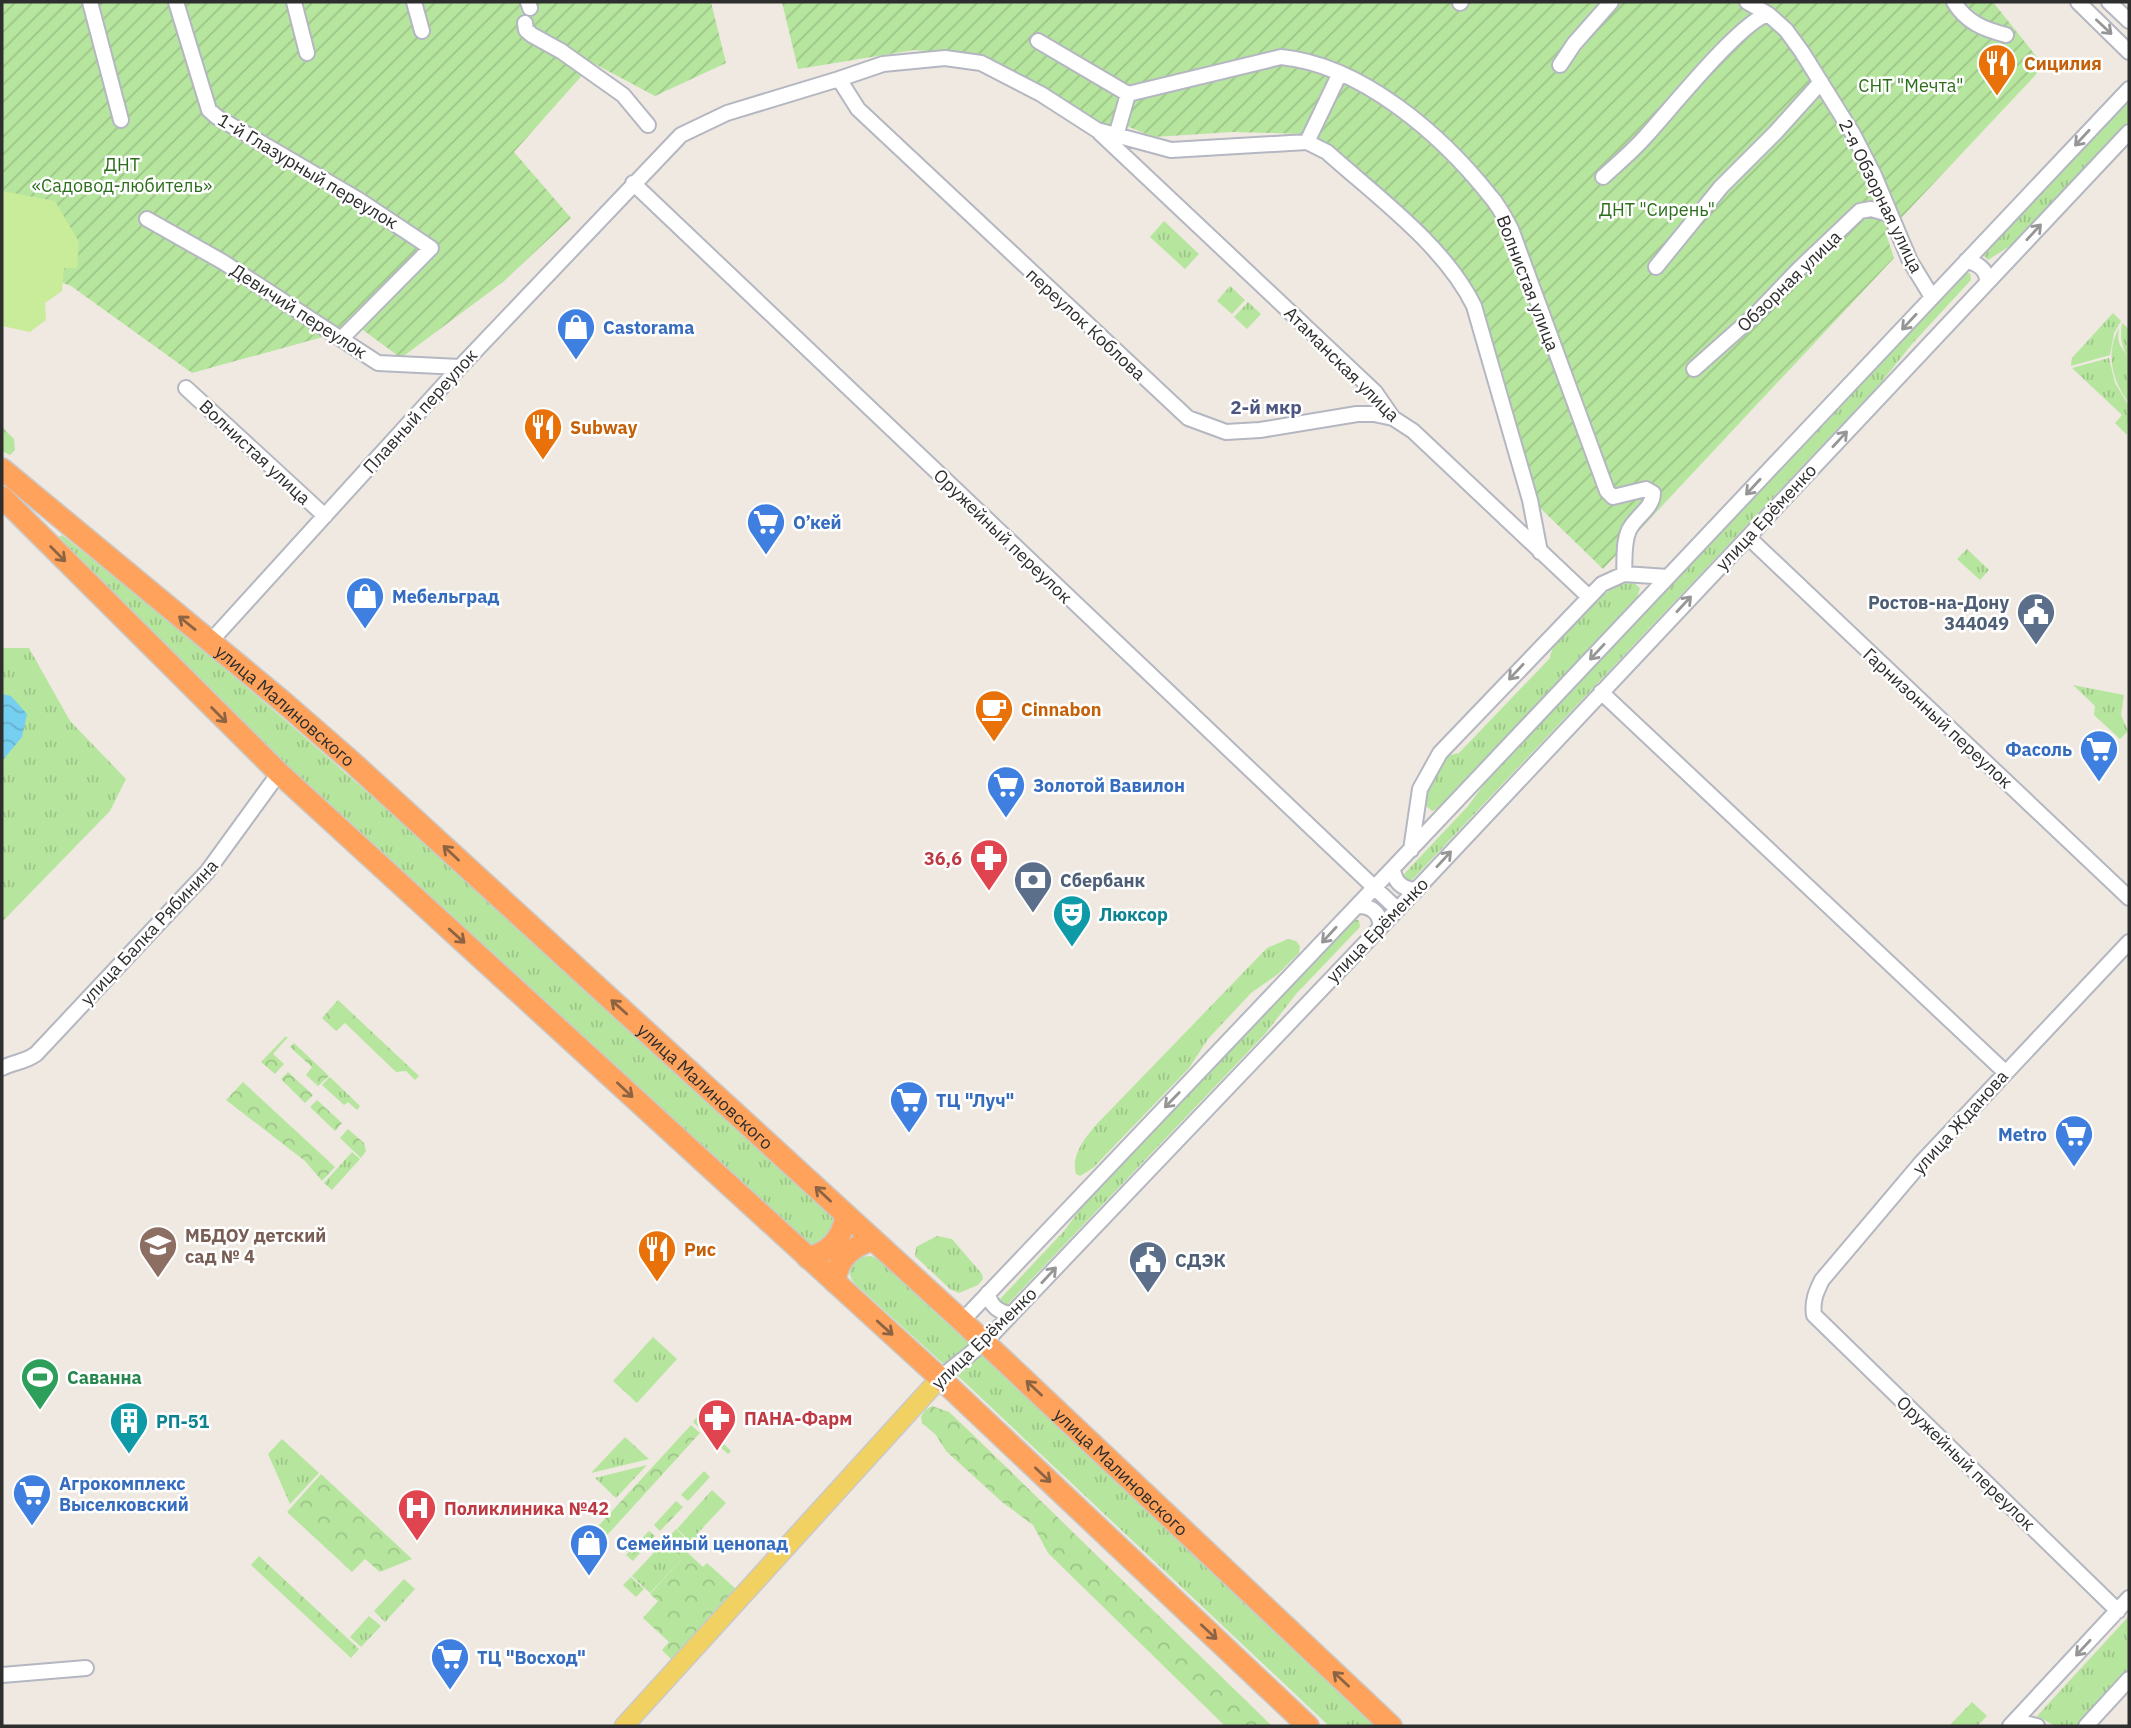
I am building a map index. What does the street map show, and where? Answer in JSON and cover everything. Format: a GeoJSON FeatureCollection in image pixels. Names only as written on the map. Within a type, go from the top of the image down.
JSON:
{"type":"FeatureCollection","features":[{"type":"Feature","properties":{"kind":"highway","name":"улица Малиновского"},"geometry":{"type":"LineString","coordinates":[[2,469],[352,762],[985,1342],[1391,1726]]}},
{"type":"Feature","properties":{"kind":"highway"},"geometry":{"type":"LineString","coordinates":[[5,502],[279,774],[940,1378],[1308,1726]]}},
{"type":"Feature","properties":{"kind":"highway"},"geometry":{"type":"LineString","coordinates":[[808,1258],[827,1251],[834,1244],[840,1237],[846,1216]]}},
{"type":"Feature","properties":{"kind":"highway"},"geometry":{"type":"LineString","coordinates":[[835,1282],[836,1271],[846,1254],[862,1243],[873,1240]]}},
{"type":"Feature","properties":{"kind":"main road","name":"улица Ерёменко"},"geometry":{"type":"LineString","coordinates":[[624,1726],[940,1378]]}},
{"type":"Feature","properties":{"kind":"street"},"geometry":{"type":"LineString","coordinates":[[90,2],[121,120]]}},
{"type":"Feature","properties":{"kind":"street","name":"1-й Глазурный переулок"},"geometry":{"type":"LineString","coordinates":[[176,2],[209,110],[216,117],[359,200],[431,248],[342,338]]}},
{"type":"Feature","properties":{"kind":"street"},"geometry":{"type":"LineString","coordinates":[[294,2],[307,53]]}},
{"type":"Feature","properties":{"kind":"street"},"geometry":{"type":"LineString","coordinates":[[414,2],[422,31]]}},
{"type":"Feature","properties":{"kind":"street"},"geometry":{"type":"LineString","coordinates":[[1560,65],[1574,44],[1611,2]]}},
{"type":"Feature","properties":{"kind":"street","name":"2-я Обзорная улица"},"geometry":{"type":"LineString","coordinates":[[1747,2],[1768,14],[1786,30],[1821,82],[1853,134],[1874,175],[1910,261],[1932,298]]}},
{"type":"Feature","properties":{"kind":"street"},"geometry":{"type":"LineString","coordinates":[[1954,2],[1959,11],[1980,29],[2006,35]]}},
{"type":"Feature","properties":{"kind":"street"},"geometry":{"type":"LineString","coordinates":[[2078,2],[2129,52]]}},
{"type":"Feature","properties":{"kind":"street"},"geometry":{"type":"LineString","coordinates":[[2109,2],[2129,21]]}},
{"type":"Feature","properties":{"kind":"street"},"geometry":{"type":"LineString","coordinates":[[1603,177],[1643,139],[1738,36],[1759,17],[1768,14]]}},
{"type":"Feature","properties":{"kind":"street"},"geometry":{"type":"LineString","coordinates":[[525,23],[526,30],[532,36],[561,51],[623,95],[648,125]]}},
{"type":"Feature","properties":{"kind":"street"},"geometry":{"type":"LineString","coordinates":[[1038,41],[1128,94],[1116,136]]}},
{"type":"Feature","properties":{"kind":"street","name":"Волнистая улица"},"geometry":{"type":"LineString","coordinates":[[1128,94],[1281,57],[1303,60],[1340,73],[1384,97],[1421,126],[1462,164],[1493,198],[1511,229],[1607,491],[1613,497],[1646,489],[1653,492],[1653,500],[1629,530],[1625,545],[1624,574]]}},
{"type":"Feature","properties":{"kind":"street","name":"Плавный переулок"},"geometry":{"type":"LineString","coordinates":[[210,642],[460,367],[681,135],[727,113],[883,64],[945,58],[981,63],[1041,94],[1097,131]]}},
{"type":"Feature","properties":{"kind":"street"},"geometry":{"type":"LineString","coordinates":[[1307,142],[1340,73]]}},
{"type":"Feature","properties":{"kind":"street","name":"переулок Коблова"},"geometry":{"type":"LineString","coordinates":[[839,79],[858,109],[1188,418],[1226,432],[1260,430],[1357,415],[1374,414],[1393,418]]}},
{"type":"Feature","properties":{"kind":"street"},"geometry":{"type":"LineString","coordinates":[[1656,267],[1721,187],[1821,82]]}},
{"type":"Feature","properties":{"kind":"street","name":"улица Ерёменко"},"geometry":{"type":"LineString","coordinates":[[962,1321],[2129,89]]}},
{"type":"Feature","properties":{"kind":"street"},"geometry":{"type":"LineString","coordinates":[[1097,131],[1171,150],[1307,142],[1327,152],[1441,255],[1463,283],[1474,306],[1530,500],[1541,552]]}},
{"type":"Feature","properties":{"kind":"street","name":"Атаманская улица"},"geometry":{"type":"LineString","coordinates":[[1097,131],[1375,392],[1393,418],[1412,431],[1588,596]]}},
{"type":"Feature","properties":{"kind":"street","name":"улица Ерёменко"},"geometry":{"type":"LineString","coordinates":[[940,1378],[985,1342],[1012,1314],[1416,890],[2129,132]]}},
{"type":"Feature","properties":{"kind":"street","name":"Оружейный переулок"},"geometry":{"type":"LineString","coordinates":[[633,183],[1397,909]]}},
{"type":"Feature","properties":{"kind":"street","name":"Обзорная улица"},"geometry":{"type":"LineString","coordinates":[[1694,369],[1756,314],[1860,211],[1871,209],[1889,214]]}},
{"type":"Feature","properties":{"kind":"street","name":"Девичий переулок"},"geometry":{"type":"LineString","coordinates":[[148,219],[223,262],[378,363],[460,367]]}},
{"type":"Feature","properties":{"kind":"street"},"geometry":{"type":"LineString","coordinates":[[1966,261],[1974,262],[1982,269],[1987,281]]}},
{"type":"Feature","properties":{"kind":"street","name":"Волнистая улица"},"geometry":{"type":"LineString","coordinates":[[186,388],[325,516]]}},
{"type":"Feature","properties":{"kind":"street","name":"Гарнизонный переулок"},"geometry":{"type":"LineString","coordinates":[[1748,537],[2129,898]]}},
{"type":"Feature","properties":{"kind":"street"},"geometry":{"type":"LineString","coordinates":[[1410,850],[1420,789],[1440,753],[1588,596],[1602,584],[1624,574],[1668,577]]}},
{"type":"Feature","properties":{"kind":"street"},"geometry":{"type":"LineString","coordinates":[[1601,692],[2005,1072]]}},
{"type":"Feature","properties":{"kind":"street","name":"улица Балка Рябинина"},"geometry":{"type":"LineString","coordinates":[[2,1068],[25,1062],[36,1054],[207,872],[279,774]]}},
{"type":"Feature","properties":{"kind":"street"},"geometry":{"type":"LineString","coordinates":[[1393,868],[1400,885],[1416,890]]}},
{"type":"Feature","properties":{"kind":"street"},"geometry":{"type":"LineString","coordinates":[[1357,906],[1363,905],[1374,911],[1381,920],[1380,926]]}},
{"type":"Feature","properties":{"kind":"street","name":"улица Жданова"},"geometry":{"type":"LineString","coordinates":[[1814,1315],[1814,1295],[1822,1280],[1921,1163],[2129,942]]}},
{"type":"Feature","properties":{"kind":"street"},"geometry":{"type":"LineString","coordinates":[[988,1293],[997,1309],[1012,1314]]}},
{"type":"Feature","properties":{"kind":"street","name":"Оружейный переулок"},"geometry":{"type":"LineString","coordinates":[[1814,1315],[2118,1611]]}},
{"type":"Feature","properties":{"kind":"street"},"geometry":{"type":"LineString","coordinates":[[2011,1725],[2129,1598]]}},
{"type":"Feature","properties":{"kind":"street"},"geometry":{"type":"LineString","coordinates":[[2,1675],[86,1668]]}},
{"type":"Feature","properties":{"kind":"street"},"geometry":{"type":"LineString","coordinates":[[2085,1726],[2129,1679]]}},
{"type":"Feature","properties":{"kind":"street"},"geometry":{"type":"LineString","coordinates":[[2011,1725],[2024,1723],[2037,1726]]}},
{"type":"Feature","properties":{"kind":"green space","name":"ДНТ «Садовод-любитель»"},"geometry":{"type":"Polygon","coordinates":[[[2,2],[711,2],[726,63],[655,96],[593,63],[514,152],[571,218],[503,282],[401,358],[359,327],[192,373],[71,286],[37,273],[2,244],[2,2]]]}},
{"type":"Feature","properties":{"kind":"green space","name":"ДНТ \"Сирень\""},"geometry":{"type":"Polygon","coordinates":[[[782,2],[1993,2],[2044,66],[1886,234],[1894,258],[1603,569],[1535,503],[1479,298],[1447,252],[1410,217],[1307,134],[1232,132],[1154,137],[1119,123],[1107,133],[975,55],[914,50],[798,69],[782,2]]]}},
{"type":"Feature","properties":{"kind":"green space"},"geometry":{"type":"Polygon","coordinates":[[[2129,99],[2129,121],[2013,244],[1988,260],[1982,254],[2129,99]]]}},
{"type":"Feature","properties":{"kind":"green space"},"geometry":{"type":"Polygon","coordinates":[[[2,191],[55,201],[79,242],[77,268],[64,268],[62,291],[45,303],[46,320],[30,332],[2,326],[2,191]]]}},
{"type":"Feature","properties":{"kind":"green space"},"geometry":{"type":"Polygon","coordinates":[[[1164,221],[1199,254],[1185,269],[1150,237],[1164,221]]]}},
{"type":"Feature","properties":{"kind":"green space"},"geometry":{"type":"Polygon","coordinates":[[[1965,273],[1970,273],[1971,280],[1912,344],[1879,385],[1411,881],[1406,880],[1404,874],[1468,806],[1494,771],[1965,273]]]}},
{"type":"Feature","properties":{"kind":"green space"},"geometry":{"type":"Polygon","coordinates":[[[1230,286],[1245,300],[1232,314],[1217,301],[1230,286]]]}},
{"type":"Feature","properties":{"kind":"green space"},"geometry":{"type":"Polygon","coordinates":[[[1248,302],[1261,314],[1247,329],[1234,317],[1248,302]]]}},
{"type":"Feature","properties":{"kind":"green space"},"geometry":{"type":"Polygon","coordinates":[[[2113,313],[2121,321],[2114,333],[2110,355],[2071,366],[2072,358],[2113,313]]]}},
{"type":"Feature","properties":{"kind":"green space"},"geometry":{"type":"Polygon","coordinates":[[[2122,323],[2129,329],[2129,358],[2122,342],[2122,323]]]}},
{"type":"Feature","properties":{"kind":"green space"},"geometry":{"type":"Polygon","coordinates":[[[2119,328],[2120,344],[2130,364],[2129,403],[2118,386],[2112,367],[2112,347],[2119,328]]]}},
{"type":"Feature","properties":{"kind":"green space"},"geometry":{"type":"Polygon","coordinates":[[[2109,358],[2115,383],[2129,406],[2127,435],[2115,423],[2122,415],[2072,368],[2109,358]]]}},
{"type":"Feature","properties":{"kind":"green space"},"geometry":{"type":"Polygon","coordinates":[[[2,427],[14,439],[15,450],[10,455],[2,451],[2,427]]]}},
{"type":"Feature","properties":{"kind":"green space"},"geometry":{"type":"Polygon","coordinates":[[[62,535],[162,616],[358,784],[836,1219],[824,1244],[810,1246],[333,811],[149,630],[59,537],[62,535]]]}},
{"type":"Feature","properties":{"kind":"green space"},"geometry":{"type":"Polygon","coordinates":[[[1967,549],[1989,570],[1980,580],[1957,559],[1967,549]]]}},
{"type":"Feature","properties":{"kind":"green space"},"geometry":{"type":"Polygon","coordinates":[[[1633,582],[1640,588],[1637,598],[1438,809],[1432,811],[1424,804],[1434,772],[1439,765],[1451,755],[1459,753],[1550,658],[1558,641],[1586,610],[1614,588],[1633,582]]]}},
{"type":"Feature","properties":{"kind":"green space"},"geometry":{"type":"Polygon","coordinates":[[[2,648],[29,648],[70,721],[126,779],[110,811],[2,922],[2,648]]]}},
{"type":"Feature","properties":{"kind":"green space"},"geometry":{"type":"Polygon","coordinates":[[[2073,685],[2124,695],[2121,715],[2128,731],[2120,739],[2094,715],[2095,706],[2073,685]]]}},
{"type":"Feature","properties":{"kind":"green space"},"geometry":{"type":"Polygon","coordinates":[[[1353,920],[1359,920],[1360,927],[1296,994],[1265,1034],[1004,1306],[1000,1299],[1064,1231],[1090,1196],[1353,920]]]}},
{"type":"Feature","properties":{"kind":"green space"},"geometry":{"type":"Polygon","coordinates":[[[1288,939],[1296,941],[1300,946],[1299,953],[1278,974],[1251,993],[1208,1039],[1189,1068],[1093,1168],[1080,1176],[1076,1174],[1077,1155],[1094,1127],[1267,948],[1288,939]]]}},
{"type":"Feature","properties":{"kind":"green space"},"geometry":{"type":"Polygon","coordinates":[[[338,1000],[419,1076],[415,1080],[406,1071],[396,1072],[345,1023],[336,1031],[322,1018],[338,1000]]]}},
{"type":"Feature","properties":{"kind":"green space"},"geometry":{"type":"Polygon","coordinates":[[[288,1037],[273,1054],[284,1064],[275,1074],[261,1062],[288,1037]]]}},
{"type":"Feature","properties":{"kind":"green space"},"geometry":{"type":"Polygon","coordinates":[[[294,1043],[329,1076],[318,1086],[306,1075],[312,1067],[290,1047],[294,1043]]]}},
{"type":"Feature","properties":{"kind":"green space"},"geometry":{"type":"Polygon","coordinates":[[[288,1072],[313,1095],[305,1103],[281,1079],[288,1072]]]}},
{"type":"Feature","properties":{"kind":"green space"},"geometry":{"type":"Polygon","coordinates":[[[330,1077],[360,1106],[357,1110],[348,1102],[344,1105],[322,1085],[330,1077]]]}},
{"type":"Feature","properties":{"kind":"green space"},"geometry":{"type":"Polygon","coordinates":[[[243,1082],[335,1167],[322,1181],[305,1161],[226,1100],[243,1082]]]}},
{"type":"Feature","properties":{"kind":"green space"},"geometry":{"type":"Polygon","coordinates":[[[317,1100],[342,1123],[335,1131],[310,1107],[317,1100]]]}},
{"type":"Feature","properties":{"kind":"green space"},"geometry":{"type":"Polygon","coordinates":[[[348,1129],[364,1143],[366,1151],[361,1158],[340,1138],[348,1129]]]}},
{"type":"Feature","properties":{"kind":"green space"},"geometry":{"type":"Polygon","coordinates":[[[352,1152],[360,1159],[332,1190],[324,1183],[352,1152]]]}},
{"type":"Feature","properties":{"kind":"green space"},"geometry":{"type":"Polygon","coordinates":[[[937,1236],[952,1239],[982,1274],[983,1279],[978,1285],[959,1293],[950,1289],[915,1256],[916,1247],[937,1236]]]}},
{"type":"Feature","properties":{"kind":"green space"},"geometry":{"type":"Polygon","coordinates":[[[871,1256],[878,1259],[972,1343],[948,1368],[854,1283],[850,1272],[853,1263],[858,1257],[871,1256]]]}},
{"type":"Feature","properties":{"kind":"green space"},"geometry":{"type":"Polygon","coordinates":[[[653,1337],[677,1359],[637,1403],[613,1381],[653,1337]]]}},
{"type":"Feature","properties":{"kind":"green space"},"geometry":{"type":"Polygon","coordinates":[[[981,1351],[1379,1726],[1329,1726],[958,1376],[981,1351]]]}},
{"type":"Feature","properties":{"kind":"green space"},"geometry":{"type":"Polygon","coordinates":[[[932,1406],[949,1412],[965,1427],[1272,1726],[1225,1726],[1048,1553],[1033,1525],[1002,1502],[946,1451],[936,1435],[922,1423],[921,1417],[925,1410],[932,1406]]]}},
{"type":"Feature","properties":{"kind":"green space"},"geometry":{"type":"Polygon","coordinates":[[[697,1417],[731,1451],[728,1454],[693,1422],[697,1417]]]}},
{"type":"Feature","properties":{"kind":"green space"},"geometry":{"type":"Polygon","coordinates":[[[691,1425],[700,1433],[589,1555],[580,1546],[691,1425]]]}},
{"type":"Feature","properties":{"kind":"green space"},"geometry":{"type":"Polygon","coordinates":[[[625,1437],[649,1459],[591,1473],[625,1437]]]}},
{"type":"Feature","properties":{"kind":"green space"},"geometry":{"type":"Polygon","coordinates":[[[282,1439],[319,1473],[290,1504],[268,1454],[282,1439]]]}},
{"type":"Feature","properties":{"kind":"green space"},"geometry":{"type":"Polygon","coordinates":[[[647,1465],[616,1498],[595,1478],[647,1465]]]}},
{"type":"Feature","properties":{"kind":"green space"},"geometry":{"type":"Polygon","coordinates":[[[704,1471],[710,1477],[688,1501],[681,1495],[704,1471]]]}},
{"type":"Feature","properties":{"kind":"green space"},"geometry":{"type":"Polygon","coordinates":[[[321,1474],[412,1559],[380,1572],[365,1559],[352,1572],[287,1512],[321,1474]]]}},
{"type":"Feature","properties":{"kind":"green space"},"geometry":{"type":"Polygon","coordinates":[[[712,1490],[726,1503],[696,1535],[699,1538],[693,1544],[677,1529],[712,1490]]]}},
{"type":"Feature","properties":{"kind":"green space"},"geometry":{"type":"Polygon","coordinates":[[[676,1501],[683,1507],[660,1531],[654,1525],[676,1501]]]}},
{"type":"Feature","properties":{"kind":"green space"},"geometry":{"type":"Polygon","coordinates":[[[676,1529],[693,1546],[688,1553],[703,1567],[707,1563],[736,1589],[672,1660],[662,1650],[669,1642],[643,1618],[658,1601],[650,1594],[681,1560],[663,1543],[676,1529]]]}},
{"type":"Feature","properties":{"kind":"green space"},"geometry":{"type":"Polygon","coordinates":[[[649,1531],[655,1536],[633,1561],[626,1555],[649,1531]]]}},
{"type":"Feature","properties":{"kind":"green space"},"geometry":{"type":"Polygon","coordinates":[[[663,1543],[681,1560],[650,1593],[632,1576],[663,1543]]]}},
{"type":"Feature","properties":{"kind":"green space"},"geometry":{"type":"Polygon","coordinates":[[[259,1556],[359,1649],[351,1658],[251,1565],[259,1556]]]}},
{"type":"Feature","properties":{"kind":"green space"},"geometry":{"type":"Polygon","coordinates":[[[631,1577],[644,1589],[636,1597],[623,1585],[631,1577]]]}},
{"type":"Feature","properties":{"kind":"green space"},"geometry":{"type":"Polygon","coordinates":[[[404,1579],[415,1589],[385,1622],[374,1611],[404,1579]]]}},
{"type":"Feature","properties":{"kind":"green space"},"geometry":{"type":"Polygon","coordinates":[[[369,1616],[381,1626],[361,1647],[350,1637],[369,1616]]]}},
{"type":"Feature","properties":{"kind":"green space"},"geometry":{"type":"Polygon","coordinates":[[[2129,1616],[2129,1668],[2077,1726],[2055,1726],[2037,1716],[2129,1616]]]}},
{"type":"Feature","properties":{"kind":"green space"},"geometry":{"type":"Polygon","coordinates":[[[1972,1702],[1987,1716],[1977,1726],[1949,1726],[1972,1702]]]}},
{"type":"Feature","properties":{"kind":"water"},"geometry":{"type":"Polygon","coordinates":[[[2,694],[11,696],[27,714],[22,737],[2,761],[2,694]]]}},
{"type":"Feature","properties":{"kind":"place","name":"Сицилия"},"geometry":{"type":"Point","coordinates":[1997,97]}},
{"type":"Feature","properties":{"kind":"place","name":"Castorama"},"geometry":{"type":"Point","coordinates":[576,361]}},
{"type":"Feature","properties":{"kind":"place","name":"Subway"},"geometry":{"type":"Point","coordinates":[543,461]}},
{"type":"Feature","properties":{"kind":"place","name":"О’кей"},"geometry":{"type":"Point","coordinates":[766,556]}},
{"type":"Feature","properties":{"kind":"place","name":"Мебельград"},"geometry":{"type":"Point","coordinates":[365,630]}},
{"type":"Feature","properties":{"kind":"place","name":"Ростов-на-Дону 344049"},"geometry":{"type":"Point","coordinates":[2036,646]}},
{"type":"Feature","properties":{"kind":"place","name":"Cinnabon"},"geometry":{"type":"Point","coordinates":[994,743]}},
{"type":"Feature","properties":{"kind":"place","name":"Фасоль"},"geometry":{"type":"Point","coordinates":[2099,783]}},
{"type":"Feature","properties":{"kind":"place","name":"Золотой Вавилон"},"geometry":{"type":"Point","coordinates":[1006,819]}},
{"type":"Feature","properties":{"kind":"place","name":"36,6"},"geometry":{"type":"Point","coordinates":[989,892]}},
{"type":"Feature","properties":{"kind":"place","name":"Сбербанк"},"geometry":{"type":"Point","coordinates":[1033,914]}},
{"type":"Feature","properties":{"kind":"place","name":"Люксор"},"geometry":{"type":"Point","coordinates":[1072,948]}},
{"type":"Feature","properties":{"kind":"place","name":"ТЦ \"Луч\""},"geometry":{"type":"Point","coordinates":[909,1134]}},
{"type":"Feature","properties":{"kind":"place","name":"Metro"},"geometry":{"type":"Point","coordinates":[2074,1168]}},
{"type":"Feature","properties":{"kind":"place","name":"МБДОУ детский сад № 4"},"geometry":{"type":"Point","coordinates":[158,1279]}},
{"type":"Feature","properties":{"kind":"place","name":"Рис"},"geometry":{"type":"Point","coordinates":[657,1283]}},
{"type":"Feature","properties":{"kind":"place","name":"СДЭК"},"geometry":{"type":"Point","coordinates":[1148,1294]}},
{"type":"Feature","properties":{"kind":"place","name":"Саванна"},"geometry":{"type":"Point","coordinates":[40,1411]}},
{"type":"Feature","properties":{"kind":"place","name":"ПАНА-Фарм"},"geometry":{"type":"Point","coordinates":[717,1452]}},
{"type":"Feature","properties":{"kind":"place","name":"РП-51"},"geometry":{"type":"Point","coordinates":[129,1455]}},
{"type":"Feature","properties":{"kind":"place","name":"Агрокомплекс Выселковский"},"geometry":{"type":"Point","coordinates":[32,1527]}},
{"type":"Feature","properties":{"kind":"place","name":"Поликлиника №42"},"geometry":{"type":"Point","coordinates":[417,1542]}},
{"type":"Feature","properties":{"kind":"place","name":"Семейный ценопад"},"geometry":{"type":"Point","coordinates":[589,1577]}},
{"type":"Feature","properties":{"kind":"place","name":"ТЦ \"Восход\""},"geometry":{"type":"Point","coordinates":[450,1691]}},
{"type":"Feature","properties":{"kind":"district","name":"2-й мкр"},"geometry":{"type":"Point","coordinates":[1266,407]}},
{"type":"Feature","properties":{"kind":"park label","name":"СНТ \"Мечта\""},"geometry":{"type":"Point","coordinates":[1911,85]}}]}
